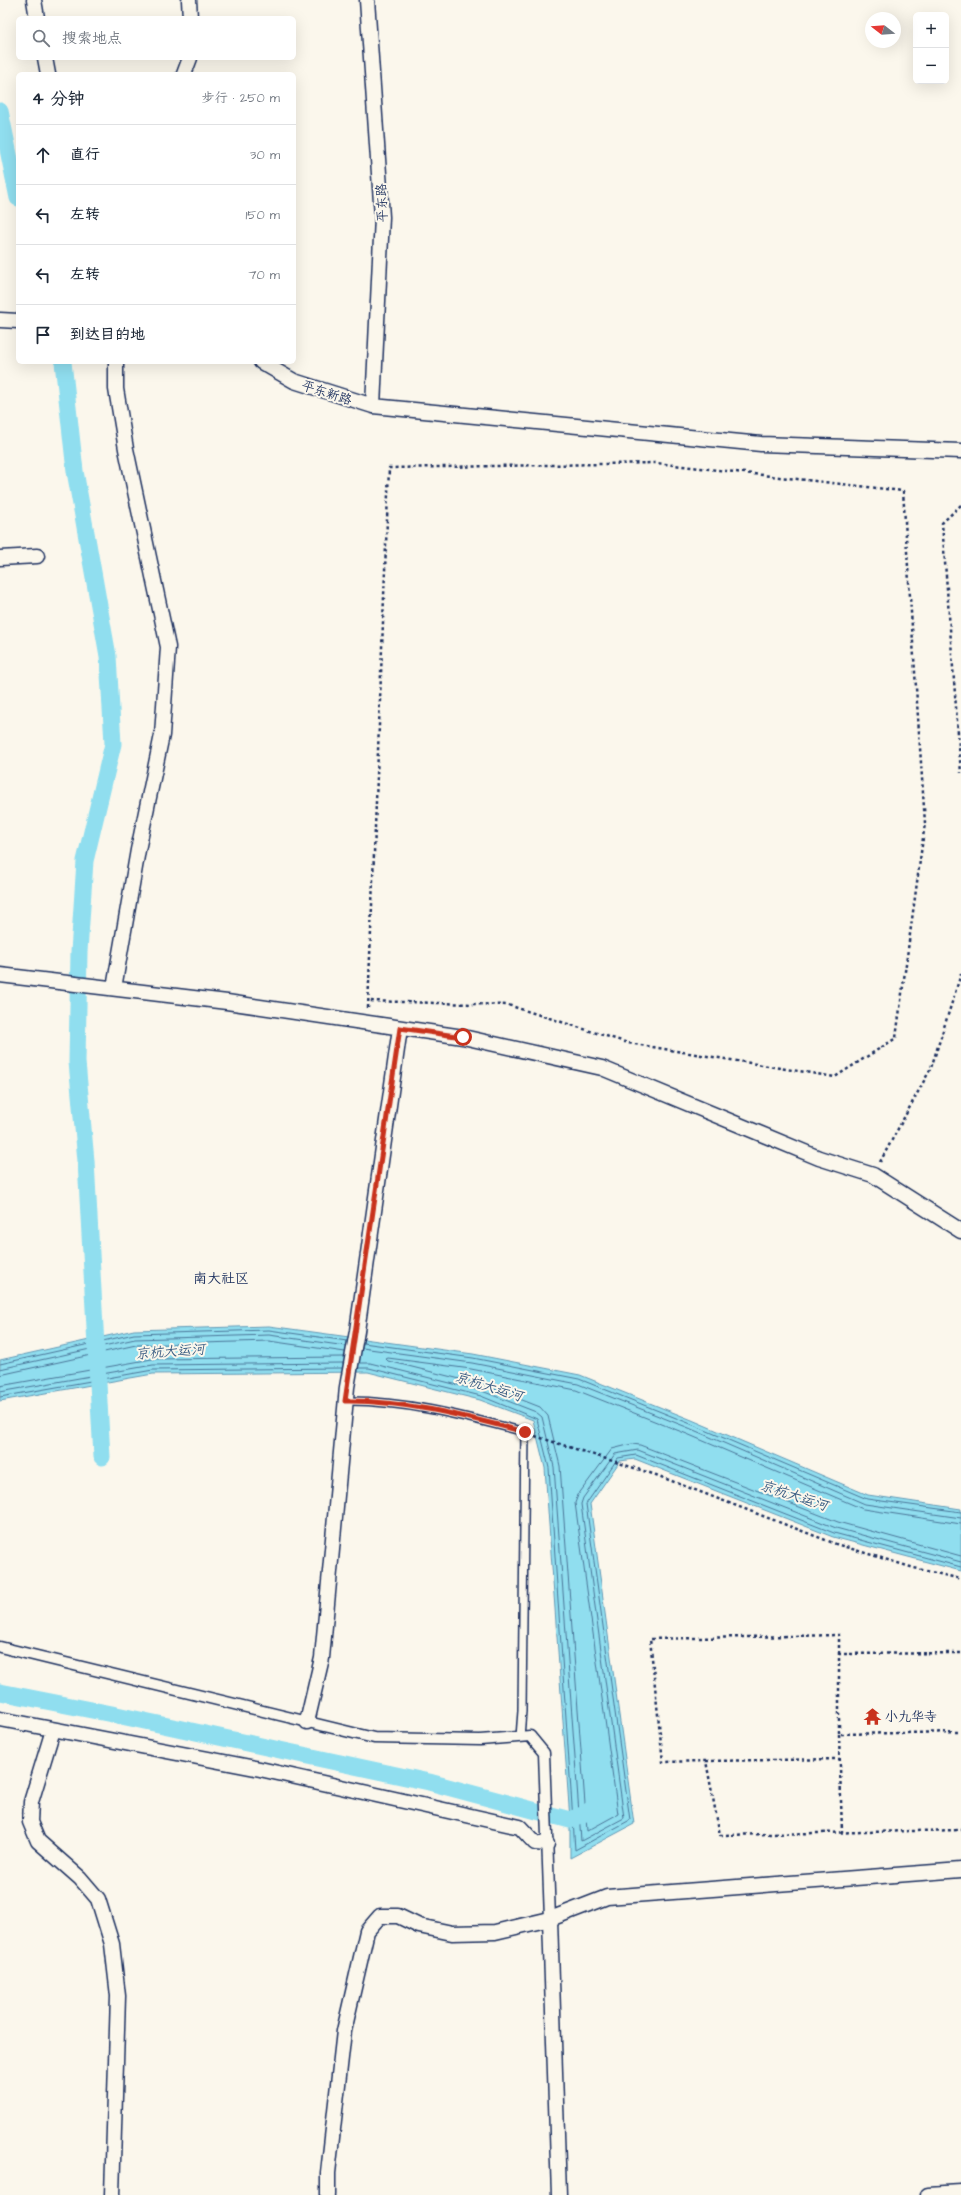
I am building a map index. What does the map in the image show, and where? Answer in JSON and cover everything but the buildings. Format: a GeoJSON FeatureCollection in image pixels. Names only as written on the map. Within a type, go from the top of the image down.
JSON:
{"type":"FeatureCollection","features":[{"type":"Feature","properties":{"kind":"street"},"geometry":{"type":"LineString","coordinates":[[34,0],[37,16]]}},
{"type":"Feature","properties":{"kind":"street"},"geometry":{"type":"LineString","coordinates":[[189,0],[190,16]]}},
{"type":"Feature","properties":{"kind":"street","name":"平东路"},"geometry":{"type":"LineString","coordinates":[[367,0],[382,217],[373,406]]}},
{"type":"Feature","properties":{"kind":"street"},"geometry":{"type":"LineString","coordinates":[[45,60],[48,72]]}},
{"type":"Feature","properties":{"kind":"street"},"geometry":{"type":"LineString","coordinates":[[185,72],[189,60]]}},
{"type":"Feature","properties":{"kind":"street"},"geometry":{"type":"LineString","coordinates":[[0,320],[16,321]]}},
{"type":"Feature","properties":{"kind":"street"},"geometry":{"type":"LineString","coordinates":[[113,988],[138,850],[162,735],[168,647],[126,449],[116,389],[116,364]]}},
{"type":"Feature","properties":{"kind":"street","name":"平东新路"},"geometry":{"type":"LineString","coordinates":[[264,364],[294,381],[373,406],[761,444],[961,451]]}},
{"type":"Feature","properties":{"kind":"street"},"geometry":{"type":"LineString","coordinates":[[0,558],[37,556]]}},
{"type":"Feature","properties":{"kind":"street"},"geometry":{"type":"LineString","coordinates":[[0,975],[227,1002],[463,1037],[602,1068],[819,1158],[873,1175],[961,1231]]}},
{"type":"Feature","properties":{"kind":"street"},"geometry":{"type":"LineString","coordinates":[[307,1722],[322,1658],[346,1394],[357,1331],[400,1028]]}},
{"type":"Feature","properties":{"kind":"street"},"geometry":{"type":"LineString","coordinates":[[0,1647],[374,1738],[480,1740],[530,1736],[544,1753],[559,2195]]}},
{"type":"Feature","properties":{"kind":"street"},"geometry":{"type":"LineString","coordinates":[[0,1719],[260,1769],[512,1826],[520,1828],[535,1843],[547,1844]]}},
{"type":"Feature","properties":{"kind":"street"},"geometry":{"type":"LineString","coordinates":[[52,1730],[31,1802],[30,1822],[38,1841],[80,1878],[98,1899],[112,1944],[118,1996],[112,2195]]}},
{"type":"Feature","properties":{"kind":"street"},"geometry":{"type":"LineString","coordinates":[[328,2195],[328,2173],[344,2031],[367,1931],[380,1916],[398,1916],[419,1926],[452,1932],[495,1932],[550,1919],[607,1897],[961,1870]]}},
{"type":"Feature","properties":{"kind":"street"},"geometry":{"type":"LineString","coordinates":[[928,2195],[961,2193]]}},
{"type":"Feature","properties":{"kind":"lane"},"geometry":{"type":"LineString","coordinates":[[346,1394],[379,1402],[467,1417],[525,1432],[522,1711],[520,1737]]}},
{"type":"Feature","properties":{"kind":"path"},"geometry":{"type":"LineString","coordinates":[[367,1023],[389,468],[656,464],[903,491],[924,823],[896,1038],[835,1077],[628,1043],[508,1005],[368,1001]]}},
{"type":"Feature","properties":{"kind":"path"},"geometry":{"type":"LineString","coordinates":[[961,505],[942,523],[961,773]]}},
{"type":"Feature","properties":{"kind":"path"},"geometry":{"type":"LineString","coordinates":[[873,1175],[931,1068],[961,974]]}},
{"type":"Feature","properties":{"kind":"path"},"geometry":{"type":"LineString","coordinates":[[532,1434],[656,1475],[836,1544],[914,1568],[961,1579]]}},
{"type":"Feature","properties":{"kind":"path"},"geometry":{"type":"LineString","coordinates":[[840,1758],[663,1762],[650,1639],[839,1635],[839,1734],[840,1758],[842,1832]]}},
{"type":"Feature","properties":{"kind":"path"},"geometry":{"type":"LineString","coordinates":[[839,1654],[961,1653]]}},
{"type":"Feature","properties":{"kind":"path"},"geometry":{"type":"LineString","coordinates":[[839,1734],[961,1732]]}},
{"type":"Feature","properties":{"kind":"path"},"geometry":{"type":"LineString","coordinates":[[706,1761],[720,1835],[961,1830]]}},
{"type":"Feature","properties":{"kind":"water","name":"京杭大运河"},"geometry":{"type":"Polygon","coordinates":[[[269,1326],[473,1354],[580,1375],[692,1420],[868,1495],[961,1509],[961,1571],[833,1537],[635,1459],[620,1461],[590,1504],[634,1824],[570,1858],[570,1820],[545,1468],[533,1420],[480,1400],[368,1372],[153,1374],[0,1401],[0,1360],[134,1330],[269,1326]]]}},
{"type":"Feature","properties":{"kind":"waterway"},"geometry":{"type":"LineString","coordinates":[[0,111],[16,188]]}},
{"type":"Feature","properties":{"kind":"waterway"},"geometry":{"type":"LineString","coordinates":[[63,364],[75,471],[108,656],[113,744],[85,861],[79,952],[77,1062],[86,1161],[102,1457]]}},
{"type":"Feature","properties":{"kind":"waterway"},"geometry":{"type":"LineString","coordinates":[[0,1692],[112,1714],[429,1782],[570,1820],[590,1812],[590,1810]]}},
{"type":"Feature","properties":{"kind":"place","name":"小九华寺"},"geometry":{"type":"Point","coordinates":[872,1716]}},
{"type":"Feature","properties":{"kind":"district","name":"南大社区"},"geometry":{"type":"Point","coordinates":[221,1278]}},
{"type":"Feature","properties":{"kind":"route"},"geometry":{"type":"LineString","coordinates":[[463,1037],[400,1028],[357,1331],[345,1401],[372,1401],[467,1417],[525,1432]]}}]}
